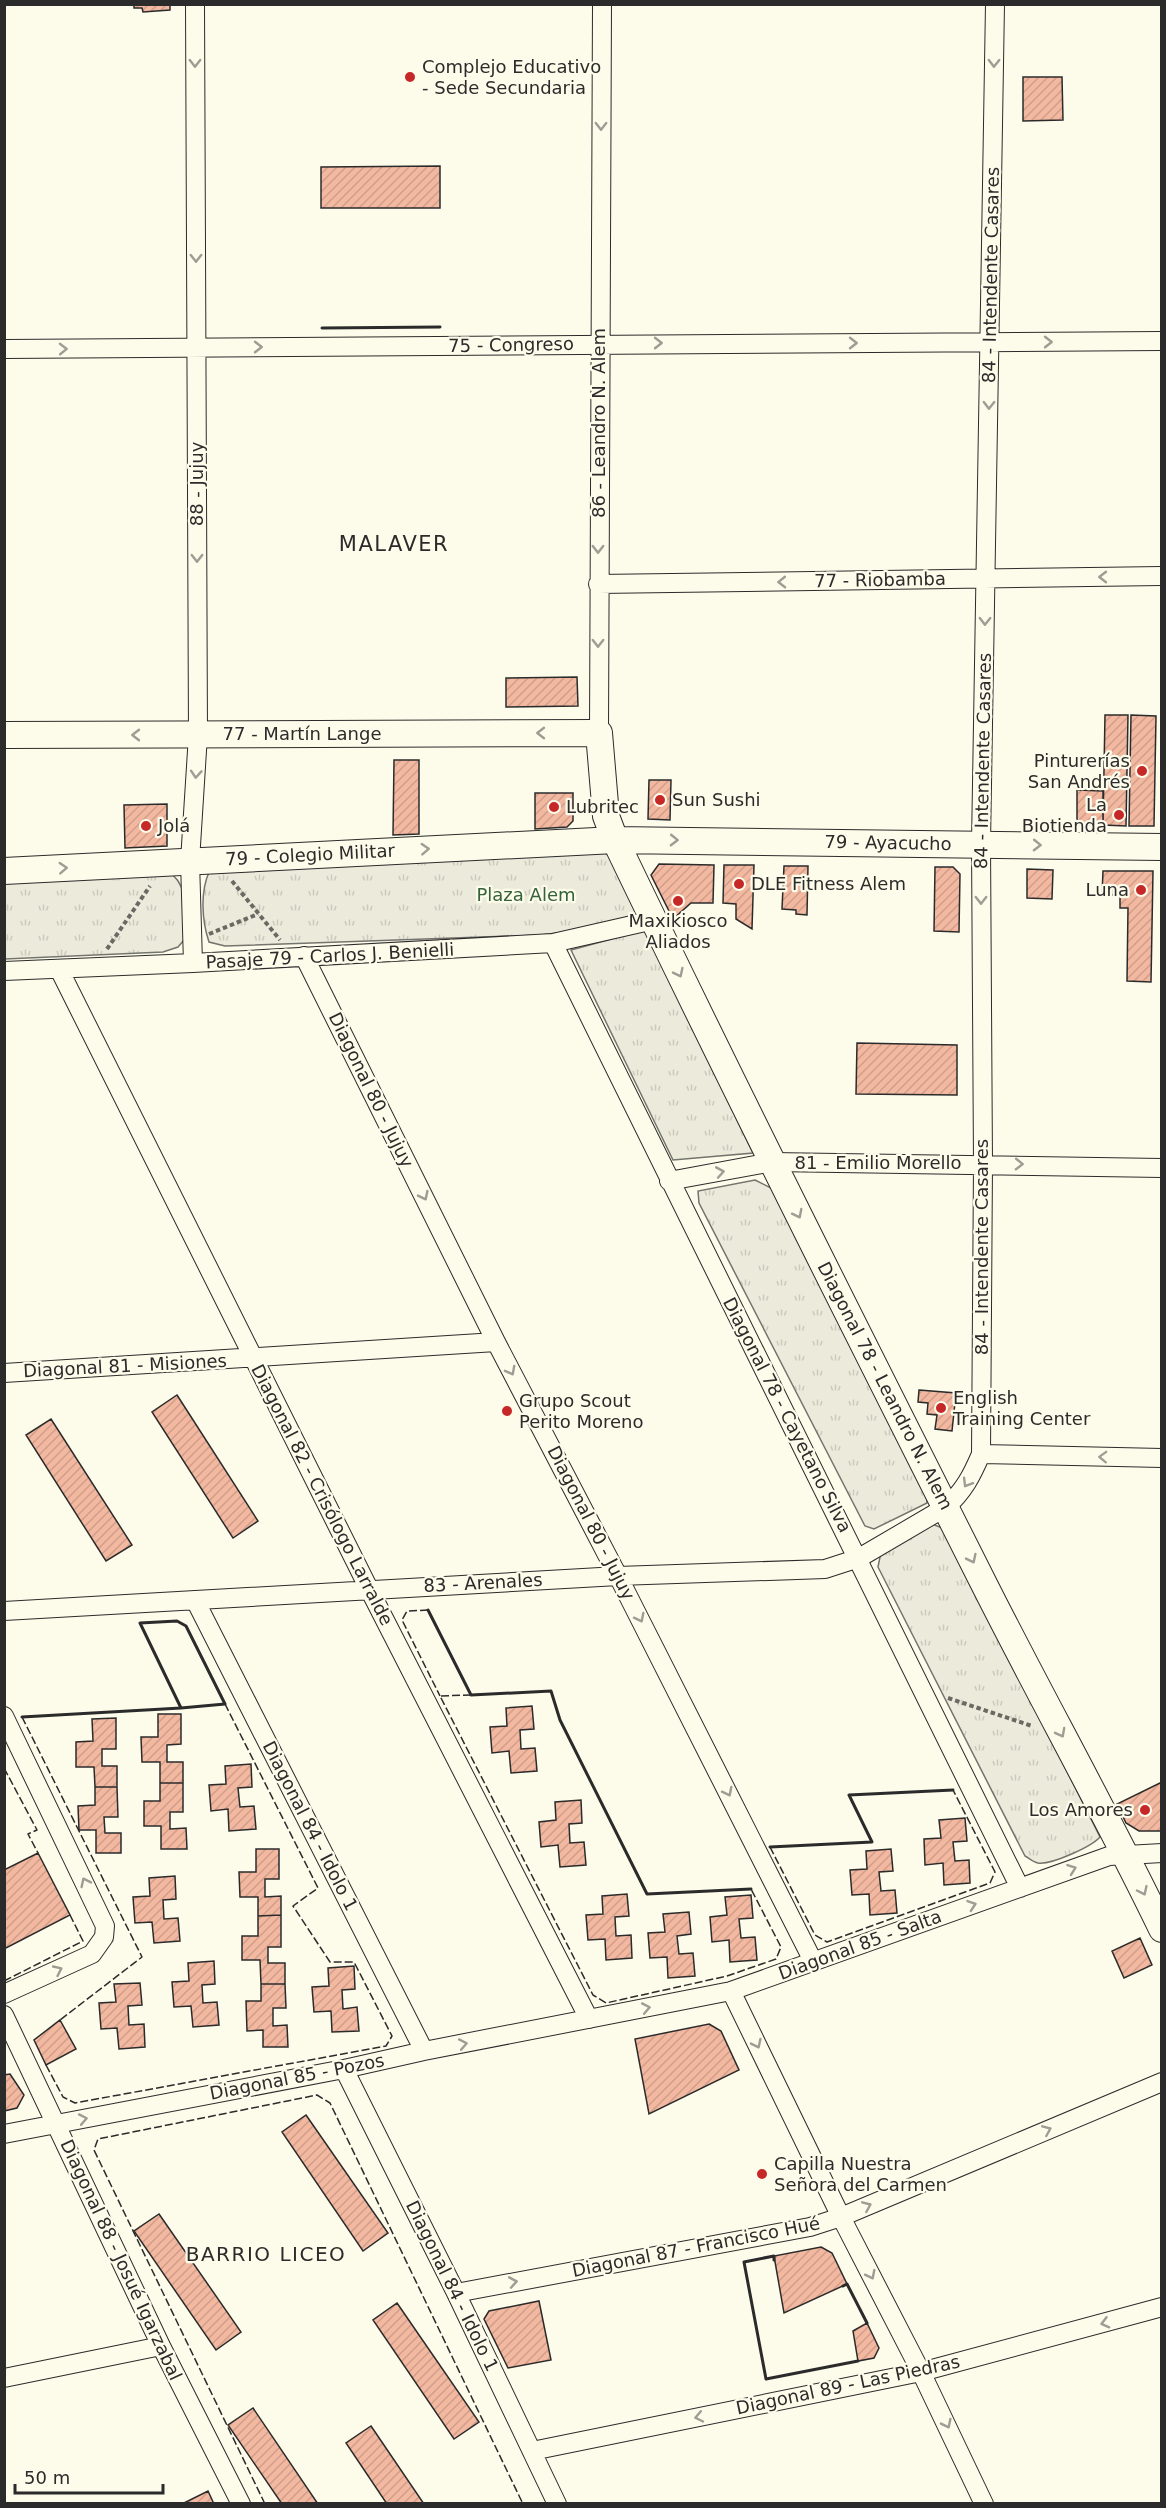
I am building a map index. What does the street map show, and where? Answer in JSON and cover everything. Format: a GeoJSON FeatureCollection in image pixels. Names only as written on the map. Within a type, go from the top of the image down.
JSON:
{"type":"FeatureCollection","features":[{"type":"Feature","properties":{"kind":"street","name":"88 - Jujuy"},"geometry":{"type":"LineString","coordinates":[[193,963],[190,861],[198,735],[195,4]]}},
{"type":"Feature","properties":{"kind":"street","name":"86 - Leandro N. Alem"},"geometry":{"type":"LineString","coordinates":[[602,4],[599,733],[606,816],[615,840]]}},
{"type":"Feature","properties":{"kind":"street","name":"84 - Intendente Casares"},"geometry":{"type":"LineString","coordinates":[[946,1507],[969,1481],[981,1454],[983,1164],[981,844],[995,4]]}},
{"type":"Feature","properties":{"kind":"street","name":"75 - Congreso"},"geometry":{"type":"LineString","coordinates":[[4,349],[1161,342]]}},
{"type":"Feature","properties":{"kind":"street","name":"77 - Riobamba"},"geometry":{"type":"LineString","coordinates":[[598,584],[1161,576]]}},
{"type":"Feature","properties":{"kind":"street","name":"77 - Martín Lange"},"geometry":{"type":"LineString","coordinates":[[4,735],[599,733]]}},
{"type":"Feature","properties":{"kind":"street","name":"79 - Ayacucho"},"geometry":{"type":"LineString","coordinates":[[615,840],[1161,847]]}},
{"type":"Feature","properties":{"kind":"street","name":"79 - Colegio Militar"},"geometry":{"type":"LineString","coordinates":[[4,871],[615,840]]}},
{"type":"Feature","properties":{"kind":"street","name":"Diagonal 78 - Leandro N. Alem"},"geometry":{"type":"LineString","coordinates":[[615,840],[772,1162],[1062,1736],[1125,1853],[1161,1929]]}},
{"type":"Feature","properties":{"kind":"street","name":"Pasaje 79 - Carlos J. Benielli"},"geometry":{"type":"LineString","coordinates":[[4,971],[553,943],[654,920]]}},
{"type":"Feature","properties":{"kind":"street","name":"Diagonal 78 - Cayetano Silva"},"geometry":{"type":"LineString","coordinates":[[553,943],[669,1181],[859,1558],[1020,1888]]}},
{"type":"Feature","properties":{"kind":"street","name":"Diagonal 80 - Jujuy"},"geometry":{"type":"LineString","coordinates":[[304,956],[496,1342],[618,1576],[813,1961]]}},
{"type":"Feature","properties":{"kind":"street","name":"Diagonal 82 - Crisólogo Larralde"},"geometry":{"type":"LineString","coordinates":[[59,969],[369,1589],[589,2019]]}},
{"type":"Feature","properties":{"kind":"street","name":"81 - Emilio Morello"},"geometry":{"type":"LineString","coordinates":[[669,1181],[772,1162],[1161,1168]]}},
{"type":"Feature","properties":{"kind":"street","name":"Diagonal 81 - Misiones"},"geometry":{"type":"LineString","coordinates":[[6,1370],[254,1359],[496,1342]]}},
{"type":"Feature","properties":{"kind":"street"},"geometry":{"type":"LineString","coordinates":[[981,1454],[1161,1458]]}},
{"type":"Feature","properties":{"kind":"street","name":"83 - Arenales"},"geometry":{"type":"LineString","coordinates":[[4,1611],[618,1576],[825,1569],[859,1558],[946,1507]]}},
{"type":"Feature","properties":{"kind":"street","name":"Diagonal 84 - Idolo 1"},"geometry":{"type":"LineString","coordinates":[[195,1600],[424,2051]]}},
{"type":"Feature","properties":{"kind":"street"},"geometry":{"type":"LineString","coordinates":[[4,1716],[105,1926],[104,1937],[92,1954],[4,1994]]}},
{"type":"Feature","properties":{"kind":"street","name":"Diagonal 85 - Salta"},"geometry":{"type":"LineString","coordinates":[[589,2019],[731,1991],[1109,1856],[1161,1852]]}},
{"type":"Feature","properties":{"kind":"street"},"geometry":{"type":"LineString","coordinates":[[731,1991],[841,2217],[921,2372],[984,2504]]}},
{"type":"Feature","properties":{"kind":"street","name":"Diagonal 88 - Josué Igarzabal"},"geometry":{"type":"LineString","coordinates":[[4,2015],[161,2346],[241,2504]]}},
{"type":"Feature","properties":{"kind":"street","name":"Diagonal 85 - Pozos"},"geometry":{"type":"LineString","coordinates":[[4,2134],[344,2069],[589,2019]]}},
{"type":"Feature","properties":{"kind":"street","name":"Diagonal 84 - Idolo 1"},"geometry":{"type":"LineString","coordinates":[[344,2069],[456,2293],[557,2504]]}},
{"type":"Feature","properties":{"kind":"street","name":"Diagonal 87 - Francisco Hué"},"geometry":{"type":"LineString","coordinates":[[456,2293],[810,2227],[841,2217],[1161,2082]]}},
{"type":"Feature","properties":{"kind":"street","name":"Diagonal 89 - Las Piedras"},"geometry":{"type":"LineString","coordinates":[[532,2451],[921,2372],[1161,2307]]}},
{"type":"Feature","properties":{"kind":"street"},"geometry":{"type":"LineString","coordinates":[[4,2378],[161,2346]]}},
{"type":"Feature","properties":{"kind":"path"},"geometry":{"type":"LineString","coordinates":[[106,950],[190,861],[258,914],[283,943],[285,957]]}},
{"type":"Feature","properties":{"kind":"path"},"geometry":{"type":"LineString","coordinates":[[193,940],[258,914]]}},
{"type":"Feature","properties":{"kind":"path"},"geometry":{"type":"LineString","coordinates":[[924,1691],[1062,1736]]}},
{"type":"Feature","properties":{"kind":"green space","name":"Plaza Alem"},"geometry":{"type":"Polygon","coordinates":[[[601,851],[612,857],[638,909],[632,916],[572,931],[541,935],[225,946],[209,942],[205,925],[203,898],[209,872],[601,851]]]}},
{"type":"Feature","properties":{"kind":"green space"},"geometry":{"type":"Polygon","coordinates":[[[167,871],[175,877],[183,892],[184,940],[178,947],[163,952],[5,959],[4,878],[167,871]]]}},
{"type":"Feature","properties":{"kind":"green space","name":"Plaza Alem"},"geometry":{"type":"Polygon","coordinates":[[[645,930],[753,1153],[673,1160],[571,950],[645,930]]]}},
{"type":"Feature","properties":{"kind":"green space"},"geometry":{"type":"Polygon","coordinates":[[[755,1180],[771,1188],[926,1492],[927,1503],[874,1529],[865,1526],[699,1203],[698,1191],[755,1180]]]}},
{"type":"Feature","properties":{"kind":"green space"},"geometry":{"type":"Polygon","coordinates":[[[932,1524],[945,1529],[1100,1837],[1070,1855],[1044,1863],[1036,1862],[1025,1856],[878,1567],[881,1552],[932,1524]]]}},
{"type":"Feature","properties":{"kind":"building"},"geometry":{"type":"Polygon","coordinates":[[[134,4],[170,4],[170,10],[143,12],[142,8],[134,8],[134,4]]]}},
{"type":"Feature","properties":{"kind":"building"},"geometry":{"type":"Polygon","coordinates":[[[1023,77],[1062,77],[1063,120],[1023,121],[1023,77]]]}},
{"type":"Feature","properties":{"kind":"building"},"geometry":{"type":"Polygon","coordinates":[[[440,166],[440,208],[321,208],[321,167],[440,166]]]}},
{"type":"Feature","properties":{"kind":"building"},"geometry":{"type":"Polygon","coordinates":[[[577,677],[578,706],[506,707],[506,678],[577,677]]]}},
{"type":"Feature","properties":{"kind":"building"},"geometry":{"type":"Polygon","coordinates":[[[1105,715],[1128,715],[1126,826],[1103,825],[1105,715]]]}},
{"type":"Feature","properties":{"kind":"building","name":"Pinturerías San Andrés"},"geometry":{"type":"Polygon","coordinates":[[[1131,715],[1156,716],[1154,826],[1129,826],[1131,715]]]}},
{"type":"Feature","properties":{"kind":"building"},"geometry":{"type":"Polygon","coordinates":[[[394,760],[419,760],[419,834],[393,835],[394,760]]]}},
{"type":"Feature","properties":{"kind":"building","name":"Sun Sushi"},"geometry":{"type":"Polygon","coordinates":[[[649,780],[671,780],[670,820],[648,819],[649,780]]]}},
{"type":"Feature","properties":{"kind":"building"},"geometry":{"type":"Polygon","coordinates":[[[1077,790],[1103,791],[1103,825],[1077,825],[1077,790]]]}},
{"type":"Feature","properties":{"kind":"building","name":"Lubritec"},"geometry":{"type":"Polygon","coordinates":[[[535,793],[573,793],[573,821],[567,827],[535,829],[535,793]]]}},
{"type":"Feature","properties":{"kind":"building","name":"Jolá"},"geometry":{"type":"Polygon","coordinates":[[[167,804],[167,846],[125,848],[124,805],[167,804]]]}},
{"type":"Feature","properties":{"kind":"building"},"geometry":{"type":"Polygon","coordinates":[[[659,864],[714,865],[713,903],[691,903],[673,919],[651,875],[659,864]]]}},
{"type":"Feature","properties":{"kind":"building","name":"DLE Fitness Alem"},"geometry":{"type":"Polygon","coordinates":[[[724,865],[754,865],[752,929],[736,919],[736,904],[723,903],[724,865]]]}},
{"type":"Feature","properties":{"kind":"building"},"geometry":{"type":"Polygon","coordinates":[[[784,866],[808,866],[807,915],[796,914],[796,910],[782,909],[784,866]]]}},
{"type":"Feature","properties":{"kind":"building"},"geometry":{"type":"Polygon","coordinates":[[[935,867],[953,867],[960,874],[959,932],[934,931],[935,867]]]}},
{"type":"Feature","properties":{"kind":"building"},"geometry":{"type":"Polygon","coordinates":[[[1027,869],[1053,870],[1052,899],[1027,898],[1027,869]]]}},
{"type":"Feature","properties":{"kind":"building"},"geometry":{"type":"Polygon","coordinates":[[[1103,871],[1153,871],[1151,982],[1127,981],[1128,908],[1120,908],[1120,895],[1102,895],[1103,871]]]}},
{"type":"Feature","properties":{"kind":"building"},"geometry":{"type":"Polygon","coordinates":[[[857,1043],[957,1045],[957,1095],[856,1094],[857,1043]]]}},
{"type":"Feature","properties":{"kind":"building","name":"English Training Center"},"geometry":{"type":"Polygon","coordinates":[[[919,1390],[956,1393],[952,1431],[935,1429],[937,1415],[927,1414],[928,1403],[918,1402],[919,1390]]]}},
{"type":"Feature","properties":{"kind":"building"},"geometry":{"type":"Polygon","coordinates":[[[177,1395],[258,1521],[233,1538],[152,1412],[177,1395]]]}},
{"type":"Feature","properties":{"kind":"building"},"geometry":{"type":"Polygon","coordinates":[[[51,1419],[132,1545],[106,1561],[26,1435],[51,1419]]]}},
{"type":"Feature","properties":{"kind":"building"},"geometry":{"type":"Polygon","coordinates":[[[532,1706],[534,1729],[520,1730],[521,1749],[535,1748],[537,1771],[511,1773],[509,1751],[492,1753],[490,1727],[507,1726],[506,1708],[532,1706]]]}},
{"type":"Feature","properties":{"kind":"building"},"geometry":{"type":"Polygon","coordinates":[[[158,1714],[181,1714],[181,1744],[167,1745],[167,1762],[183,1762],[183,1783],[160,1783],[160,1762],[142,1762],[141,1737],[158,1737],[158,1714]]]}},
{"type":"Feature","properties":{"kind":"building"},"geometry":{"type":"Polygon","coordinates":[[[116,1718],[116,1749],[102,1749],[102,1766],[117,1766],[117,1787],[95,1787],[94,1767],[76,1767],[76,1742],[93,1741],[92,1719],[116,1718]]]}},
{"type":"Feature","properties":{"kind":"building"},"geometry":{"type":"Polygon","coordinates":[[[251,1764],[252,1787],[238,1788],[240,1807],[254,1806],[256,1829],[229,1831],[228,1809],[211,1811],[209,1785],[226,1784],[225,1766],[251,1764]]]}},
{"type":"Feature","properties":{"kind":"building"},"geometry":{"type":"Polygon","coordinates":[[[1162,1782],[1162,1831],[1139,1831],[1126,1823],[1117,1804],[1162,1782]]]}},
{"type":"Feature","properties":{"kind":"building"},"geometry":{"type":"Polygon","coordinates":[[[160,1783],[183,1783],[183,1812],[170,1812],[170,1829],[186,1828],[187,1849],[161,1849],[161,1826],[144,1826],[144,1801],[160,1801],[160,1783]]]}},
{"type":"Feature","properties":{"kind":"building"},"geometry":{"type":"Polygon","coordinates":[[[95,1787],[117,1787],[118,1817],[104,1817],[105,1833],[121,1833],[121,1853],[96,1853],[96,1830],[79,1830],[78,1806],[95,1805],[95,1787]]]}},
{"type":"Feature","properties":{"kind":"building"},"geometry":{"type":"Polygon","coordinates":[[[581,1800],[582,1823],[569,1824],[570,1843],[584,1842],[586,1865],[560,1867],[558,1845],[541,1847],[539,1822],[556,1820],[555,1802],[581,1800]]]}},
{"type":"Feature","properties":{"kind":"building"},"geometry":{"type":"Polygon","coordinates":[[[965,1818],[967,1841],[953,1842],[955,1861],[969,1860],[970,1883],[944,1885],[943,1863],[925,1865],[924,1839],[941,1838],[939,1820],[965,1818]]]}},
{"type":"Feature","properties":{"kind":"building"},"geometry":{"type":"Polygon","coordinates":[[[256,1849],[279,1849],[279,1879],[265,1879],[265,1897],[281,1896],[281,1915],[258,1916],[258,1897],[240,1897],[239,1872],[256,1872],[256,1849]]]}},
{"type":"Feature","properties":{"kind":"building"},"geometry":{"type":"Polygon","coordinates":[[[891,1849],[893,1871],[879,1872],[881,1891],[895,1890],[897,1913],[870,1915],[869,1894],[852,1895],[850,1870],[867,1869],[866,1851],[891,1849]]]}},
{"type":"Feature","properties":{"kind":"building"},"geometry":{"type":"Polygon","coordinates":[[[38,1853],[70,1915],[4,1949],[4,1870],[38,1853]]]}},
{"type":"Feature","properties":{"kind":"building"},"geometry":{"type":"Polygon","coordinates":[[[175,1876],[176,1899],[163,1900],[164,1919],[178,1918],[180,1941],[154,1943],[152,1922],[135,1923],[133,1897],[150,1896],[149,1878],[175,1876]]]}},
{"type":"Feature","properties":{"kind":"building"},"geometry":{"type":"Polygon","coordinates":[[[627,1894],[629,1916],[615,1917],[616,1936],[631,1935],[632,1958],[606,1960],[605,1939],[588,1940],[586,1915],[603,1914],[602,1896],[627,1894]]]}},
{"type":"Feature","properties":{"kind":"building"},"geometry":{"type":"Polygon","coordinates":[[[751,1895],[753,1918],[739,1919],[741,1938],[755,1937],[757,1960],[730,1962],[729,1940],[712,1942],[710,1917],[727,1915],[725,1897],[751,1895]]]}},
{"type":"Feature","properties":{"kind":"building"},"geometry":{"type":"Polygon","coordinates":[[[689,1912],[691,1934],[677,1936],[679,1954],[693,1953],[695,1976],[668,1978],[667,1957],[650,1958],[648,1933],[665,1932],[663,1914],[689,1912]]]}},
{"type":"Feature","properties":{"kind":"building"},"geometry":{"type":"Polygon","coordinates":[[[281,1915],[281,1947],[268,1947],[268,1963],[285,1963],[285,1984],[261,1984],[260,1960],[242,1960],[242,1936],[258,1936],[258,1916],[281,1915]]]}},
{"type":"Feature","properties":{"kind":"building"},"geometry":{"type":"Polygon","coordinates":[[[1140,1938],[1152,1965],[1124,1978],[1112,1951],[1140,1938]]]}},
{"type":"Feature","properties":{"kind":"building"},"geometry":{"type":"Polygon","coordinates":[[[214,1961],[215,1984],[202,1985],[203,2003],[217,2002],[219,2025],[193,2027],[191,2006],[174,2007],[172,1982],[189,1981],[188,1963],[214,1961]]]}},
{"type":"Feature","properties":{"kind":"building"},"geometry":{"type":"Polygon","coordinates":[[[354,1966],[355,1989],[342,1990],[343,2009],[357,2007],[359,2031],[332,2032],[331,2011],[314,2012],[312,1987],[329,1986],[328,1968],[354,1966]]]}},
{"type":"Feature","properties":{"kind":"building"},"geometry":{"type":"Polygon","coordinates":[[[140,1983],[142,2005],[128,2006],[129,2025],[144,2024],[145,2047],[119,2049],[117,2028],[101,2029],[99,2003],[116,2002],[114,1984],[140,1983]]]}},
{"type":"Feature","properties":{"kind":"building"},"geometry":{"type":"Polygon","coordinates":[[[261,1984],[285,1984],[286,2008],[273,2008],[273,2026],[287,2025],[288,2047],[263,2047],[263,2030],[247,2031],[246,2001],[261,2001],[261,1984]]]}},
{"type":"Feature","properties":{"kind":"building"},"geometry":{"type":"Polygon","coordinates":[[[60,2020],[76,2049],[46,2065],[34,2040],[60,2020]]]}},
{"type":"Feature","properties":{"kind":"building"},"geometry":{"type":"Polygon","coordinates":[[[709,2024],[721,2031],[739,2070],[649,2114],[635,2039],[709,2024]]]}},
{"type":"Feature","properties":{"kind":"building"},"geometry":{"type":"Polygon","coordinates":[[[10,2074],[24,2095],[17,2108],[4,2111],[4,2075],[10,2074]]]}},
{"type":"Feature","properties":{"kind":"building"},"geometry":{"type":"Polygon","coordinates":[[[306,2115],[388,2233],[363,2251],[282,2132],[306,2115]]]}},
{"type":"Feature","properties":{"kind":"building"},"geometry":{"type":"Polygon","coordinates":[[[159,2214],[241,2332],[216,2350],[134,2231],[159,2214]]]}},
{"type":"Feature","properties":{"kind":"building"},"geometry":{"type":"Polygon","coordinates":[[[821,2247],[832,2253],[847,2284],[784,2313],[774,2256],[821,2247]]]}},
{"type":"Feature","properties":{"kind":"building"},"geometry":{"type":"Polygon","coordinates":[[[539,2301],[551,2360],[508,2368],[484,2319],[489,2311],[539,2301]]]}},
{"type":"Feature","properties":{"kind":"building"},"geometry":{"type":"Polygon","coordinates":[[[397,2303],[479,2422],[454,2439],[373,2320],[397,2303]]]}},
{"type":"Feature","properties":{"kind":"building"},"geometry":{"type":"Polygon","coordinates":[[[867,2323],[879,2348],[874,2358],[858,2361],[853,2331],[867,2323]]]}},
{"type":"Feature","properties":{"kind":"building"},"geometry":{"type":"Polygon","coordinates":[[[253,2408],[318,2504],[282,2504],[228,2425],[253,2408]]]}},
{"type":"Feature","properties":{"kind":"building"},"geometry":{"type":"Polygon","coordinates":[[[371,2426],[424,2504],[387,2504],[346,2443],[371,2426]]]}},
{"type":"Feature","properties":{"kind":"building"},"geometry":{"type":"Polygon","coordinates":[[[208,2491],[214,2504],[182,2504],[208,2491]]]}},
{"type":"Feature","properties":{"kind":"fence"},"geometry":{"type":"LineString","coordinates":[[428,1610],[407,1611],[402,1620],[440,1696]]}},
{"type":"Feature","properties":{"kind":"fence"},"geometry":{"type":"LineString","coordinates":[[471,1695],[440,1696],[593,1995],[606,2003],[727,1976],[776,1959],[781,1947],[751,1889]]}},
{"type":"Feature","properties":{"kind":"fence"},"geometry":{"type":"LineString","coordinates":[[46,2065],[63,2097],[75,2103],[386,2046],[392,2036],[354,1962],[330,1962],[293,1906],[318,1888],[225,1704]]}},
{"type":"Feature","properties":{"kind":"fence"},"geometry":{"type":"LineString","coordinates":[[22,1717],[142,1957],[60,2020]]}},
{"type":"Feature","properties":{"kind":"fence"},"geometry":{"type":"LineString","coordinates":[[4,1768],[37,1830],[28,1834],[38,1853]]}},
{"type":"Feature","properties":{"kind":"fence"},"geometry":{"type":"LineString","coordinates":[[770,1847],[815,1935],[827,1942],[990,1883],[995,1872],[953,1790]]}},
{"type":"Feature","properties":{"kind":"fence"},"geometry":{"type":"LineString","coordinates":[[4,1981],[83,1941],[70,1915]]}},
{"type":"Feature","properties":{"kind":"fence"},"geometry":{"type":"LineString","coordinates":[[265,2504],[94,2150],[98,2139],[317,2095],[330,2103],[523,2504]]}},
{"type":"Feature","properties":{"kind":"wall"},"geometry":{"type":"LineString","coordinates":[[322,328],[440,327]]}},
{"type":"Feature","properties":{"kind":"wall"},"geometry":{"type":"LineString","coordinates":[[428,1610],[471,1695],[551,1691],[560,1720],[647,1894],[751,1889]]}},
{"type":"Feature","properties":{"kind":"wall"},"geometry":{"type":"LineString","coordinates":[[177,1621],[186,1626],[225,1704],[181,1708],[140,1623],[177,1621]]}},
{"type":"Feature","properties":{"kind":"wall"},"geometry":{"type":"LineString","coordinates":[[22,1717],[181,1708]]}},
{"type":"Feature","properties":{"kind":"wall"},"geometry":{"type":"LineString","coordinates":[[770,1847],[872,1842],[849,1795],[953,1790]]}},
{"type":"Feature","properties":{"kind":"wall"},"geometry":{"type":"LineString","coordinates":[[774,2260],[774,2256],[744,2262],[766,2379],[858,2361]]}},
{"type":"Feature","properties":{"kind":"wall"},"geometry":{"type":"LineString","coordinates":[[843,2286],[847,2284],[867,2323]]}},
{"type":"Feature","properties":{"kind":"place","name":"Complejo Educativo - Sede Secundaria"},"geometry":{"type":"Point","coordinates":[410,77]}},
{"type":"Feature","properties":{"kind":"place","name":"Pinturerías San Andrés"},"geometry":{"type":"Point","coordinates":[1142,771]}},
{"type":"Feature","properties":{"kind":"place","name":"Sun Sushi"},"geometry":{"type":"Point","coordinates":[660,800]}},
{"type":"Feature","properties":{"kind":"place","name":"Lubritec"},"geometry":{"type":"Point","coordinates":[554,807]}},
{"type":"Feature","properties":{"kind":"place","name":"La Biotienda"},"geometry":{"type":"Point","coordinates":[1119,815]}},
{"type":"Feature","properties":{"kind":"place","name":"Jolá"},"geometry":{"type":"Point","coordinates":[146,826]}},
{"type":"Feature","properties":{"kind":"place","name":"DLE Fitness Alem"},"geometry":{"type":"Point","coordinates":[739,884]}},
{"type":"Feature","properties":{"kind":"place","name":"Luna"},"geometry":{"type":"Point","coordinates":[1141,890]}},
{"type":"Feature","properties":{"kind":"place","name":"Maxikiosco Aliados"},"geometry":{"type":"Point","coordinates":[678,901]}},
{"type":"Feature","properties":{"kind":"place","name":"English Training Center"},"geometry":{"type":"Point","coordinates":[941,1408]}},
{"type":"Feature","properties":{"kind":"place","name":"Grupo Scout Perito Moreno"},"geometry":{"type":"Point","coordinates":[507,1411]}},
{"type":"Feature","properties":{"kind":"place","name":"Los Amores"},"geometry":{"type":"Point","coordinates":[1145,1810]}},
{"type":"Feature","properties":{"kind":"place","name":"Capilla Nuestra Señora del Carmen"},"geometry":{"type":"Point","coordinates":[762,2174]}},
{"type":"Feature","properties":{"kind":"district","name":"MALAVER"},"geometry":{"type":"Point","coordinates":[394,544]}},
{"type":"Feature","properties":{"kind":"district","name":"BARRIO LICEO"},"geometry":{"type":"Point","coordinates":[266,2254]}}]}
